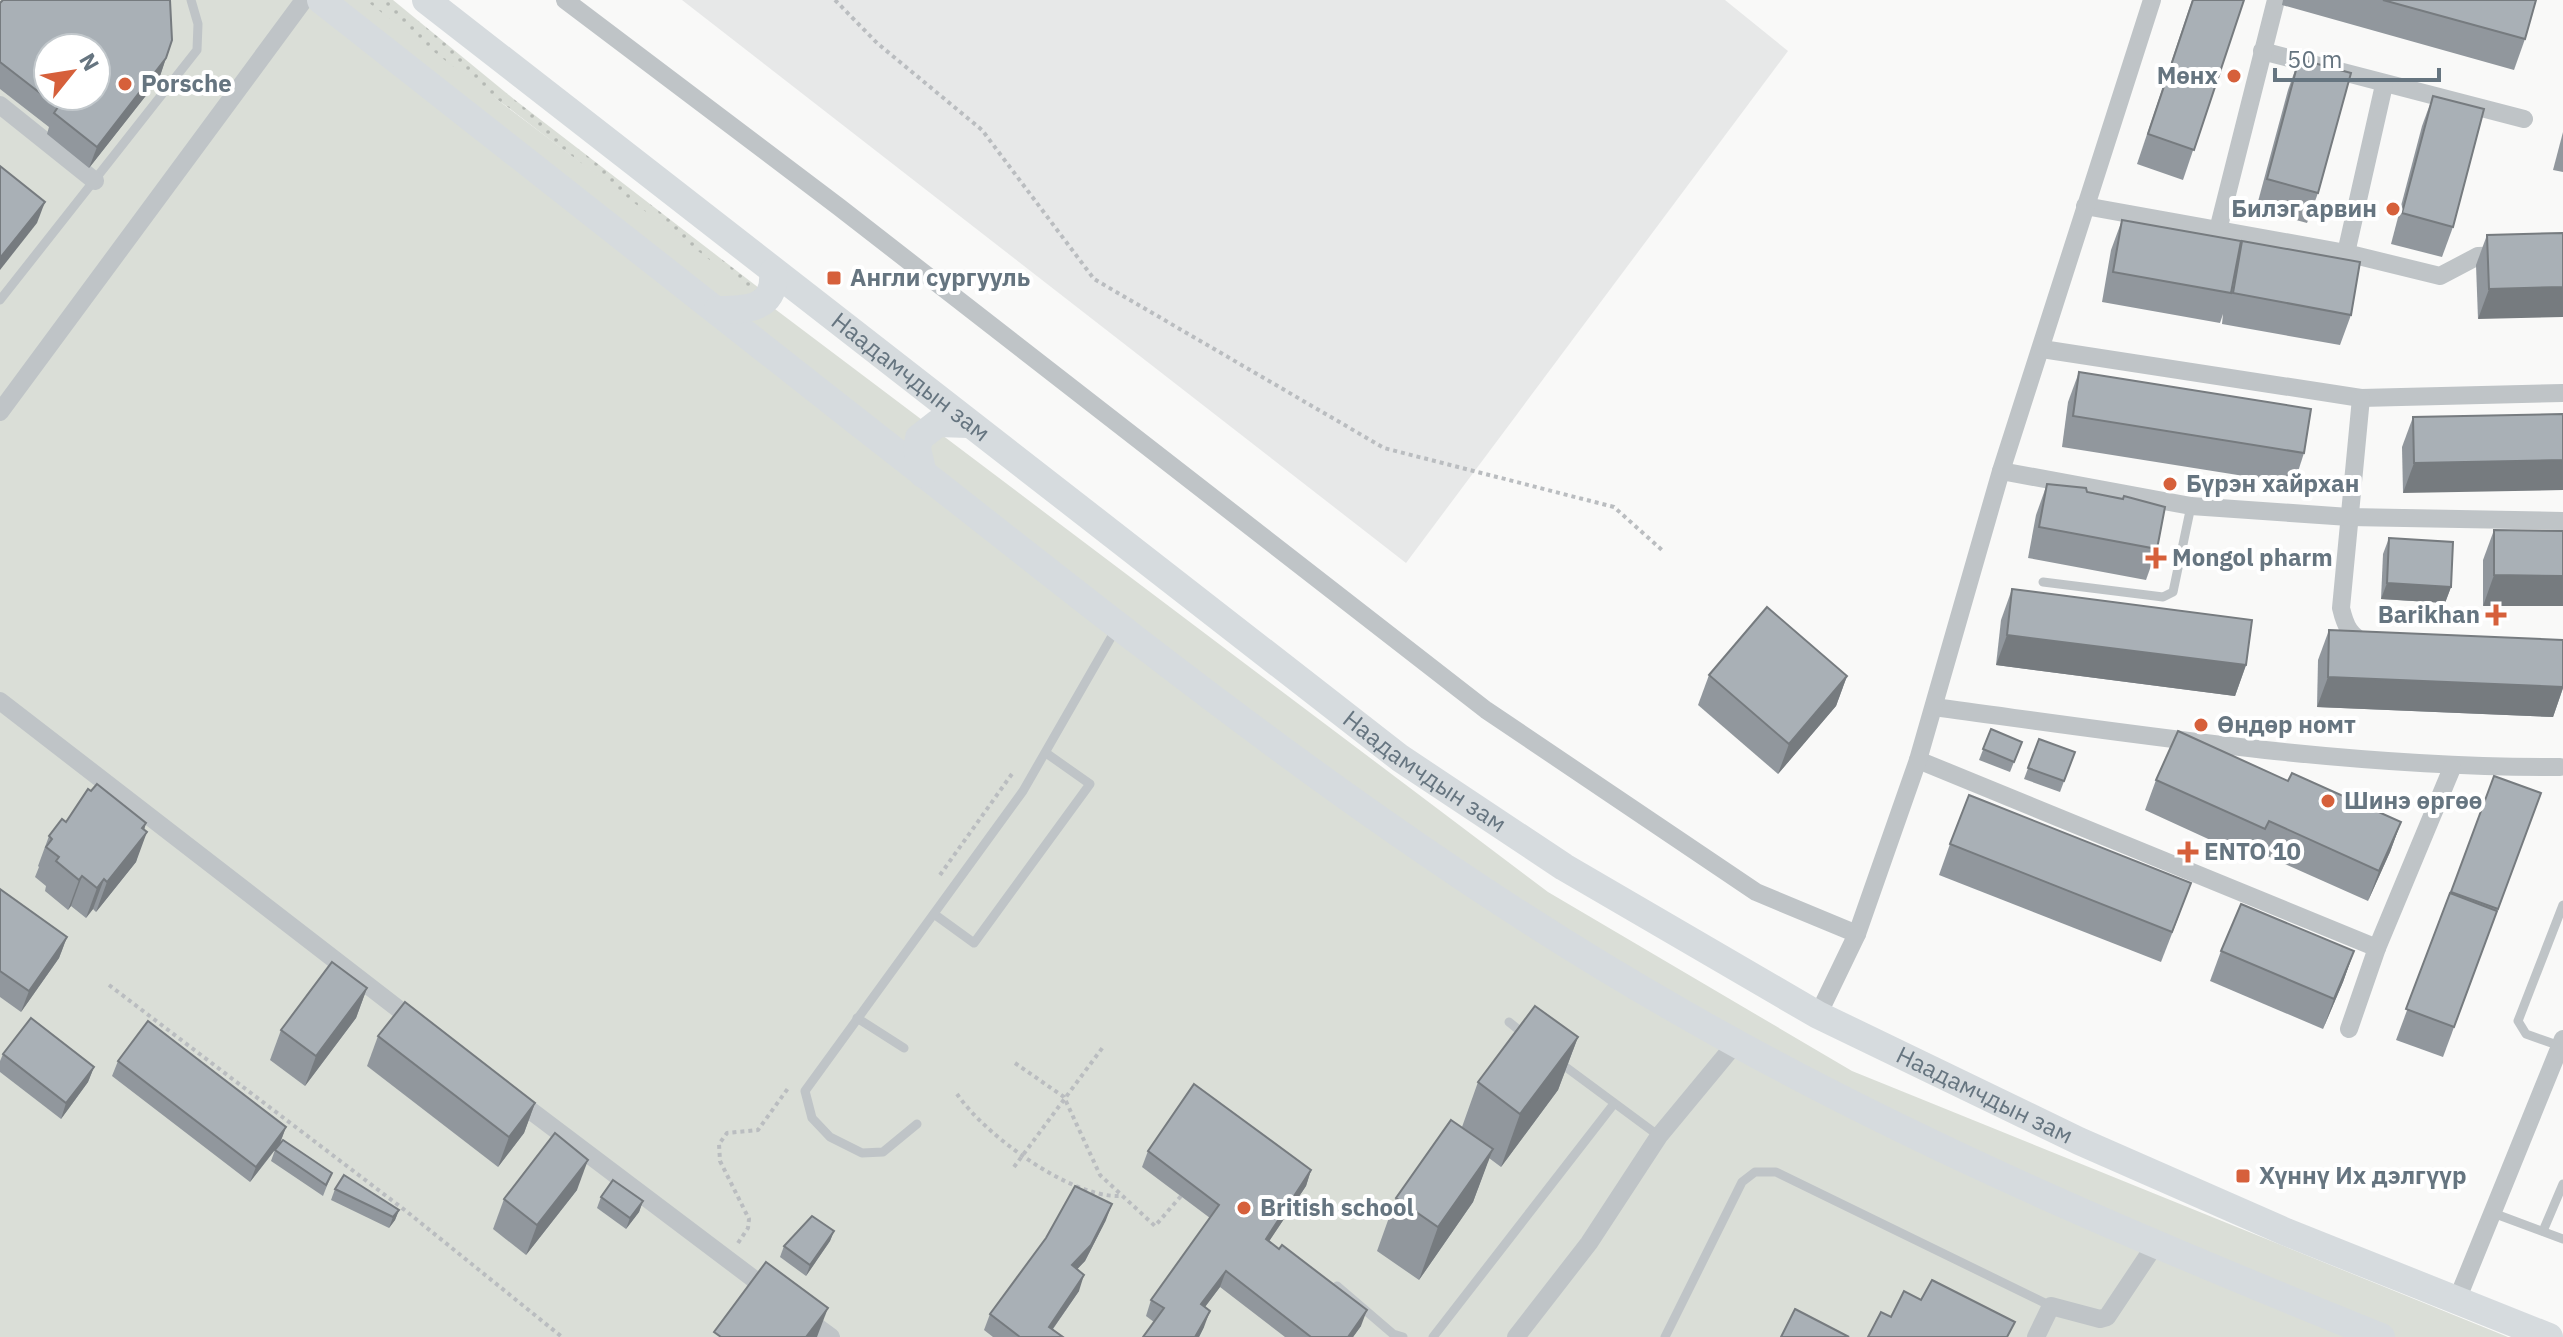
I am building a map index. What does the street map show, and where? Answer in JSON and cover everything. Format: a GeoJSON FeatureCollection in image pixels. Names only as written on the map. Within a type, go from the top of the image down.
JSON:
{"type":"FeatureCollection","features":[{"type":"Feature","properties":{"kind":"highway"},"geometry":{"type":"LineString","coordinates":[[321,0],[1117,626],[1365,812],[1525,918],[1817,1088],[2030,1191],[2381,1337]]}},
{"type":"Feature","properties":{"kind":"highway","name":"Наадамчдын зам"},"geometry":{"type":"LineString","coordinates":[[426,0],[1400,758],[1564,867],[1818,1015],[2092,1147],[2286,1232],[2549,1337]]}},
{"type":"Feature","properties":{"kind":"highway"},"geometry":{"type":"LineString","coordinates":[[718,310],[745,310],[764,303],[774,285],[773,272]]}},
{"type":"Feature","properties":{"kind":"highway"},"geometry":{"type":"LineString","coordinates":[[923,474],[917,449],[919,438],[938,423],[969,424]]}},
{"type":"Feature","properties":{"kind":"street"},"geometry":{"type":"LineString","coordinates":[[0,412],[304,0]]}},
{"type":"Feature","properties":{"kind":"street"},"geometry":{"type":"LineString","coordinates":[[565,0],[839,207],[1486,710],[1756,892],[1857,934]]}},
{"type":"Feature","properties":{"kind":"street"},"geometry":{"type":"LineString","coordinates":[[1818,1015],[1857,934],[1918,760],[2001,471],[2152,0]]}},
{"type":"Feature","properties":{"kind":"street"},"geometry":{"type":"LineString","coordinates":[[2218,230],[2276,0]]}},
{"type":"Feature","properties":{"kind":"street"},"geometry":{"type":"LineString","coordinates":[[2262,51],[2524,119]]}},
{"type":"Feature","properties":{"kind":"street"},"geometry":{"type":"LineString","coordinates":[[2346,253],[2384,85]]}},
{"type":"Feature","properties":{"kind":"street"},"geometry":{"type":"LineString","coordinates":[[0,105],[95,181]]}},
{"type":"Feature","properties":{"kind":"street"},"geometry":{"type":"LineString","coordinates":[[2085,206],[2346,253],[2440,276],[2478,256],[2520,254]]}},
{"type":"Feature","properties":{"kind":"street"},"geometry":{"type":"LineString","coordinates":[[2042,349],[2361,398],[2563,393]]}},
{"type":"Feature","properties":{"kind":"street"},"geometry":{"type":"LineString","coordinates":[[2361,398],[2341,608],[2346,626],[2357,640],[2391,645]]}},
{"type":"Feature","properties":{"kind":"street"},"geometry":{"type":"LineString","coordinates":[[2001,471],[2191,506],[2349,517],[2563,521]]}},
{"type":"Feature","properties":{"kind":"street"},"geometry":{"type":"LineString","coordinates":[[0,701],[438,1040]]}},
{"type":"Feature","properties":{"kind":"street"},"geometry":{"type":"LineString","coordinates":[[1934,707],[2271,752],[2452,768],[2560,767]]}},
{"type":"Feature","properties":{"kind":"street"},"geometry":{"type":"LineString","coordinates":[[1918,760],[2377,948]]}},
{"type":"Feature","properties":{"kind":"street"},"geometry":{"type":"LineString","coordinates":[[2349,1029],[2377,948],[2452,768]]}},
{"type":"Feature","properties":{"kind":"street"},"geometry":{"type":"LineString","coordinates":[[2457,1300],[2562,1042]]}},
{"type":"Feature","properties":{"kind":"street"},"geometry":{"type":"LineString","coordinates":[[1516,1337],[1589,1243],[1659,1136],[1736,1043]]}},
{"type":"Feature","properties":{"kind":"street"},"geometry":{"type":"LineString","coordinates":[[501,1088],[831,1337]]}},
{"type":"Feature","properties":{"kind":"street"},"geometry":{"type":"LineString","coordinates":[[2036,1337],[2051,1306],[2100,1319],[2107,1317],[2155,1245]]}},
{"type":"Feature","properties":{"kind":"lane"},"geometry":{"type":"LineString","coordinates":[[0,300],[197,50],[198,24],[191,0]]}},
{"type":"Feature","properties":{"kind":"lane"},"geometry":{"type":"LineString","coordinates":[[2043,582],[2163,597],[2173,592],[2191,506]]}},
{"type":"Feature","properties":{"kind":"lane"},"geometry":{"type":"LineString","coordinates":[[917,1124],[883,1152],[862,1153],[830,1137],[812,1118],[805,1091],[1023,791],[1117,626]]}},
{"type":"Feature","properties":{"kind":"lane"},"geometry":{"type":"LineString","coordinates":[[934,914],[974,943],[1090,784],[1046,753]]}},
{"type":"Feature","properties":{"kind":"lane"},"geometry":{"type":"LineString","coordinates":[[2562,1042],[2526,1034],[2518,1021],[2563,905]]}},
{"type":"Feature","properties":{"kind":"lane"},"geometry":{"type":"LineString","coordinates":[[857,1018],[904,1048]]}},
{"type":"Feature","properties":{"kind":"lane"},"geometry":{"type":"LineString","coordinates":[[1509,1022],[1532,1040]]}},
{"type":"Feature","properties":{"kind":"lane"},"geometry":{"type":"LineString","coordinates":[[1555,1059],[1613,1105],[1659,1136]]}},
{"type":"Feature","properties":{"kind":"lane"},"geometry":{"type":"LineString","coordinates":[[1433,1337],[1613,1105]]}},
{"type":"Feature","properties":{"kind":"lane"},"geometry":{"type":"LineString","coordinates":[[1665,1337],[1742,1182],[1755,1172],[1776,1172],[2051,1306]]}},
{"type":"Feature","properties":{"kind":"lane"},"geometry":{"type":"LineString","coordinates":[[2543,1231],[2563,1184]]}},
{"type":"Feature","properties":{"kind":"lane"},"geometry":{"type":"LineString","coordinates":[[2493,1213],[2563,1239]]}},
{"type":"Feature","properties":{"kind":"lane"},"geometry":{"type":"LineString","coordinates":[[1337,1286],[1396,1336]]}},
{"type":"Feature","properties":{"kind":"path"},"geometry":{"type":"LineString","coordinates":[[835,0],[877,43],[982,130],[1094,279],[1384,448],[1614,507],[1663,551]]}},
{"type":"Feature","properties":{"kind":"path"},"geometry":{"type":"LineString","coordinates":[[109,985],[406,1211],[562,1337]]}},
{"type":"Feature","properties":{"kind":"path"},"geometry":{"type":"LineString","coordinates":[[1014,1167],[1103,1047]]}},
{"type":"Feature","properties":{"kind":"path"},"geometry":{"type":"LineString","coordinates":[[1015,1063],[1064,1097],[1100,1175],[1155,1226],[1181,1196]]}},
{"type":"Feature","properties":{"kind":"path"},"geometry":{"type":"LineString","coordinates":[[957,1094],[969,1110],[1023,1155],[1099,1196],[1122,1196]]}},
{"type":"Feature","properties":{"kind":"shaded area"},"geometry":{"type":"Polygon","coordinates":[[[0,0],[365,0],[1548,892],[1852,1071],[2508,1337],[0,1337],[0,0]]]}},
{"type":"Feature","properties":{"kind":"shaded area"},"geometry":{"type":"Polygon","coordinates":[[[353,0],[393,0],[515,100],[759,288],[753,296],[509,108],[353,0]]]}},
{"type":"Feature","properties":{"kind":"shaded area"},"geometry":{"type":"Polygon","coordinates":[[[682,0],[1725,0],[1788,51],[1406,563],[682,0]]]}},
{"type":"Feature","properties":{"kind":"building","name":"Porsche"},"geometry":{"type":"Polygon","coordinates":[[[3,0],[170,0],[172,40],[166,58],[97,147],[54,113],[112,112],[112,32],[32,32],[32,87],[0,62],[0,3],[3,0]]]}},
{"type":"Feature","properties":{"kind":"building"},"geometry":{"type":"Polygon","coordinates":[[[2193,0],[2244,0],[2194,150],[2148,134],[2193,0]]]}},
{"type":"Feature","properties":{"kind":"building"},"geometry":{"type":"Polygon","coordinates":[[[2383,0],[2536,0],[2525,39],[2383,0]]]}},
{"type":"Feature","properties":{"kind":"building"},"geometry":{"type":"Polygon","coordinates":[[[2299,59],[2351,73],[2318,193],[2267,179],[2299,59]]]}},
{"type":"Feature","properties":{"kind":"building"},"geometry":{"type":"Polygon","coordinates":[[[2433,96],[2484,109],[2453,227],[2402,213],[2433,96]]]}},
{"type":"Feature","properties":{"kind":"building"},"geometry":{"type":"Polygon","coordinates":[[[0,166],[45,202],[0,258],[0,166]]]}},
{"type":"Feature","properties":{"kind":"building"},"geometry":{"type":"Polygon","coordinates":[[[2122,220],[2241,241],[2231,293],[2113,272],[2122,220]]]}},
{"type":"Feature","properties":{"kind":"building"},"geometry":{"type":"Polygon","coordinates":[[[2563,233],[2563,287],[2489,289],[2487,235],[2563,233]]]}},
{"type":"Feature","properties":{"kind":"building"},"geometry":{"type":"Polygon","coordinates":[[[2242,241],[2360,262],[2351,315],[2233,293],[2242,241]]]}},
{"type":"Feature","properties":{"kind":"building"},"geometry":{"type":"Polygon","coordinates":[[[2079,372],[2311,409],[2304,453],[2073,416],[2079,372]]]}},
{"type":"Feature","properties":{"kind":"building"},"geometry":{"type":"Polygon","coordinates":[[[2563,414],[2563,460],[2414,463],[2413,417],[2563,414]]]}},
{"type":"Feature","properties":{"kind":"building"},"geometry":{"type":"Polygon","coordinates":[[[2047,484],[2086,488],[2087,492],[2123,499],[2124,496],[2165,507],[2157,549],[2039,527],[2047,484]]]}},
{"type":"Feature","properties":{"kind":"building"},"geometry":{"type":"Polygon","coordinates":[[[2494,530],[2563,531],[2563,576],[2494,575],[2494,530]]]}},
{"type":"Feature","properties":{"kind":"building"},"geometry":{"type":"Polygon","coordinates":[[[2389,538],[2453,542],[2451,587],[2387,583],[2389,538]]]}},
{"type":"Feature","properties":{"kind":"building"},"geometry":{"type":"Polygon","coordinates":[[[2012,589],[2252,620],[2246,665],[2007,635],[2012,589]]]}},
{"type":"Feature","properties":{"kind":"building"},"geometry":{"type":"Polygon","coordinates":[[[1767,607],[1847,676],[1789,744],[1709,675],[1767,607]]]}},
{"type":"Feature","properties":{"kind":"building"},"geometry":{"type":"Polygon","coordinates":[[[2329,630],[2563,640],[2563,687],[2328,677],[2329,630]]]}},
{"type":"Feature","properties":{"kind":"building"},"geometry":{"type":"Polygon","coordinates":[[[1991,729],[2022,742],[2014,762],[1983,749],[1991,729]]]}},
{"type":"Feature","properties":{"kind":"building"},"geometry":{"type":"Polygon","coordinates":[[[2178,731],[2288,781],[2292,773],[2401,822],[2379,871],[2269,821],[2265,829],[2156,780],[2178,731]]]}},
{"type":"Feature","properties":{"kind":"building"},"geometry":{"type":"Polygon","coordinates":[[[2039,739],[2075,752],[2064,781],[2028,768],[2039,739]]]}},
{"type":"Feature","properties":{"kind":"building"},"geometry":{"type":"Polygon","coordinates":[[[2494,776],[2541,793],[2498,909],[2451,892],[2494,776]]]}},
{"type":"Feature","properties":{"kind":"building"},"geometry":{"type":"Polygon","coordinates":[[[97,784],[146,823],[142,828],[147,832],[107,882],[104,879],[97,888],[82,876],[79,880],[56,861],[59,857],[46,847],[52,839],[49,836],[62,819],[66,822],[88,789],[91,791],[97,784]]]}},
{"type":"Feature","properties":{"kind":"building"},"geometry":{"type":"Polygon","coordinates":[[[1969,795],[2191,883],[2172,932],[1950,844],[1969,795]]]}},
{"type":"Feature","properties":{"kind":"building"},"geometry":{"type":"Polygon","coordinates":[[[0,889],[67,937],[29,991],[0,971],[0,889]]]}},
{"type":"Feature","properties":{"kind":"building"},"geometry":{"type":"Polygon","coordinates":[[[2450,893],[2497,911],[2454,1027],[2406,1009],[2450,893]]]}},
{"type":"Feature","properties":{"kind":"building"},"geometry":{"type":"Polygon","coordinates":[[[2241,904],[2354,951],[2334,999],[2221,951],[2241,904]]]}},
{"type":"Feature","properties":{"kind":"building"},"geometry":{"type":"Polygon","coordinates":[[[332,962],[367,988],[316,1056],[281,1030],[332,962]]]}},
{"type":"Feature","properties":{"kind":"building"},"geometry":{"type":"Polygon","coordinates":[[[405,1002],[535,1103],[509,1137],[378,1036],[405,1002]]]}},
{"type":"Feature","properties":{"kind":"building"},"geometry":{"type":"Polygon","coordinates":[[[1535,1006],[1578,1037],[1520,1114],[1478,1082],[1535,1006]]]}},
{"type":"Feature","properties":{"kind":"building"},"geometry":{"type":"Polygon","coordinates":[[[31,1018],[94,1067],[66,1103],[3,1054],[31,1018]]]}},
{"type":"Feature","properties":{"kind":"building"},"geometry":{"type":"Polygon","coordinates":[[[148,1021],[286,1127],[256,1167],[118,1061],[148,1021]]]}},
{"type":"Feature","properties":{"kind":"building","name":"British school"},"geometry":{"type":"Polygon","coordinates":[[[1194,1084],[1311,1170],[1266,1239],[1279,1249],[1282,1245],[1367,1310],[1348,1337],[1311,1337],[1226,1271],[1201,1304],[1210,1311],[1195,1337],[1143,1337],[1164,1308],[1151,1300],[1219,1205],[1148,1151],[1194,1084]]]}},
{"type":"Feature","properties":{"kind":"building"},"geometry":{"type":"Polygon","coordinates":[[[1451,1120],[1493,1149],[1438,1227],[1396,1198],[1451,1120]]]}},
{"type":"Feature","properties":{"kind":"building"},"geometry":{"type":"Polygon","coordinates":[[[555,1133],[588,1160],[537,1225],[504,1199],[555,1133]]]}},
{"type":"Feature","properties":{"kind":"building"},"geometry":{"type":"Polygon","coordinates":[[[283,1140],[332,1173],[326,1185],[275,1150],[283,1140]]]}},
{"type":"Feature","properties":{"kind":"building"},"geometry":{"type":"Polygon","coordinates":[[[344,1175],[399,1210],[393,1217],[335,1189],[344,1175]]]}},
{"type":"Feature","properties":{"kind":"building"},"geometry":{"type":"Polygon","coordinates":[[[613,1180],[643,1201],[630,1218],[601,1197],[613,1180]]]}},
{"type":"Feature","properties":{"kind":"building"},"geometry":{"type":"Polygon","coordinates":[[[1075,1186],[1112,1204],[1091,1245],[1072,1265],[1084,1275],[1049,1327],[1063,1337],[1020,1337],[990,1314],[1046,1238],[1075,1186]]]}},
{"type":"Feature","properties":{"kind":"building"},"geometry":{"type":"Polygon","coordinates":[[[812,1216],[834,1231],[810,1265],[784,1246],[812,1216]]]}},
{"type":"Feature","properties":{"kind":"building"},"geometry":{"type":"Polygon","coordinates":[[[766,1262],[828,1308],[806,1337],[721,1337],[714,1332],[766,1262]]]}},
{"type":"Feature","properties":{"kind":"building"},"geometry":{"type":"Polygon","coordinates":[[[1932,1280],[2015,1322],[2007,1337],[1868,1337],[1881,1312],[1891,1317],[1904,1291],[1921,1300],[1932,1280]]]}},
{"type":"Feature","properties":{"kind":"building"},"geometry":{"type":"Polygon","coordinates":[[[1795,1309],[1849,1337],[1781,1337],[1795,1309]]]}},
{"type":"Feature","properties":{"kind":"place","name":"Мөнх"},"geometry":{"type":"Point","coordinates":[2234,76]}},
{"type":"Feature","properties":{"kind":"place","name":"Porsche"},"geometry":{"type":"Point","coordinates":[125,84]}},
{"type":"Feature","properties":{"kind":"place","name":"Билэг арвин"},"geometry":{"type":"Point","coordinates":[2393,209]}},
{"type":"Feature","properties":{"kind":"place","name":"Англи сургууль"},"geometry":{"type":"Point","coordinates":[834,278]}},
{"type":"Feature","properties":{"kind":"place","name":"Бүрэн хайрхан"},"geometry":{"type":"Point","coordinates":[2170,484]}},
{"type":"Feature","properties":{"kind":"place","name":"Mongol pharm"},"geometry":{"type":"Point","coordinates":[2156,558]}},
{"type":"Feature","properties":{"kind":"place","name":"Barikhan"},"geometry":{"type":"Point","coordinates":[2496,615]}},
{"type":"Feature","properties":{"kind":"place","name":"Өндөр номт"},"geometry":{"type":"Point","coordinates":[2201,725]}},
{"type":"Feature","properties":{"kind":"place","name":"Шинэ өргөө"},"geometry":{"type":"Point","coordinates":[2328,801]}},
{"type":"Feature","properties":{"kind":"place","name":"ENTO 10"},"geometry":{"type":"Point","coordinates":[2188,852]}},
{"type":"Feature","properties":{"kind":"place","name":"Хүннү Их дэлгүүр"},"geometry":{"type":"Point","coordinates":[2243,1176]}},
{"type":"Feature","properties":{"kind":"place","name":"British school"},"geometry":{"type":"Point","coordinates":[1244,1208]}}]}
